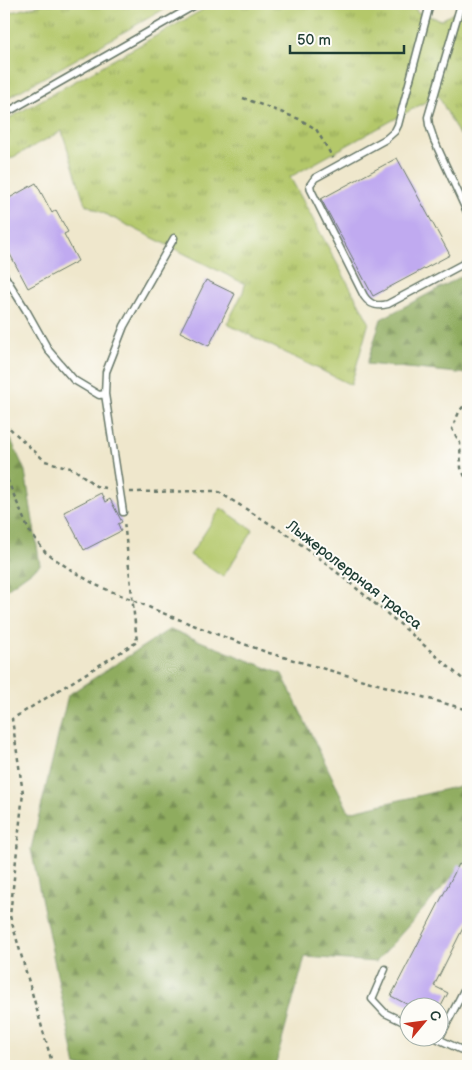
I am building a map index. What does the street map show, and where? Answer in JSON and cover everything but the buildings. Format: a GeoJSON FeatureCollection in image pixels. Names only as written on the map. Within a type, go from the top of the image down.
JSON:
{"type":"FeatureCollection","features":[{"type":"Feature","properties":{"kind":"lane"},"geometry":{"type":"LineString","coordinates":[[4,114],[197,4]]}},
{"type":"Feature","properties":{"kind":"lane"},"geometry":{"type":"LineString","coordinates":[[430,4],[395,131],[386,139],[314,178],[310,185],[364,296],[371,304],[381,306],[388,304],[468,260]]}},
{"type":"Feature","properties":{"kind":"lane"},"geometry":{"type":"LineString","coordinates":[[462,4],[428,117],[434,140],[468,214]]}},
{"type":"Feature","properties":{"kind":"lane"},"geometry":{"type":"LineString","coordinates":[[123,512],[105,394],[106,372],[124,326],[174,238]]}},
{"type":"Feature","properties":{"kind":"lane"},"geometry":{"type":"LineString","coordinates":[[4,275],[49,351],[74,380],[99,394],[105,394]]}},
{"type":"Feature","properties":{"kind":"lane"},"geometry":{"type":"LineString","coordinates":[[385,970],[372,998],[385,1014],[400,1021]]}},
{"type":"Feature","properties":{"kind":"lane"},"geometry":{"type":"LineString","coordinates":[[450,1016],[468,982]]}},
{"type":"Feature","properties":{"kind":"lane"},"geometry":{"type":"LineString","coordinates":[[450,1044],[468,1053]]}},
{"type":"Feature","properties":{"kind":"path"},"geometry":{"type":"LineString","coordinates":[[243,98],[299,120],[316,129],[337,166]]}},
{"type":"Feature","properties":{"kind":"path"},"geometry":{"type":"LineString","coordinates":[[468,400],[459,412],[452,429],[460,443],[461,468],[468,483]]}},
{"type":"Feature","properties":{"kind":"path","name":"Лыжеролеррная трасса"},"geometry":{"type":"LineString","coordinates":[[4,423],[45,462],[74,469],[96,486],[119,492],[217,491],[288,535],[322,560],[468,682]]}},
{"type":"Feature","properties":{"kind":"path"},"geometry":{"type":"LineString","coordinates":[[4,472],[28,531],[46,553],[98,586],[211,632],[269,653],[468,710]]}},
{"type":"Feature","properties":{"kind":"path"},"geometry":{"type":"LineString","coordinates":[[53,1066],[10,916],[23,793],[12,719],[137,642],[123,512]]}},
{"type":"Feature","properties":{"kind":"green space"},"geometry":{"type":"Polygon","coordinates":[[[43,4],[173,4],[4,100],[4,14],[43,4]]]}},
{"type":"Feature","properties":{"kind":"green space"},"geometry":{"type":"Polygon","coordinates":[[[213,4],[413,4],[417,12],[441,20],[468,5],[468,130],[459,135],[438,95],[290,177],[369,322],[351,385],[227,324],[245,284],[85,204],[62,131],[4,162],[4,121],[213,4]]]}},
{"type":"Feature","properties":{"kind":"green space"},"geometry":{"type":"Polygon","coordinates":[[[468,273],[468,374],[367,364],[381,319],[468,273]]]}},
{"type":"Feature","properties":{"kind":"green space"},"geometry":{"type":"Polygon","coordinates":[[[4,424],[25,471],[40,565],[4,591],[4,424]]]}},
{"type":"Feature","properties":{"kind":"green space"},"geometry":{"type":"Polygon","coordinates":[[[221,508],[253,530],[223,577],[190,555],[221,508]]]}},
{"type":"Feature","properties":{"kind":"green space"},"geometry":{"type":"Polygon","coordinates":[[[170,629],[282,674],[349,812],[468,784],[468,859],[376,962],[305,957],[275,1066],[76,1066],[31,849],[68,695],[170,629]]]}}]}
